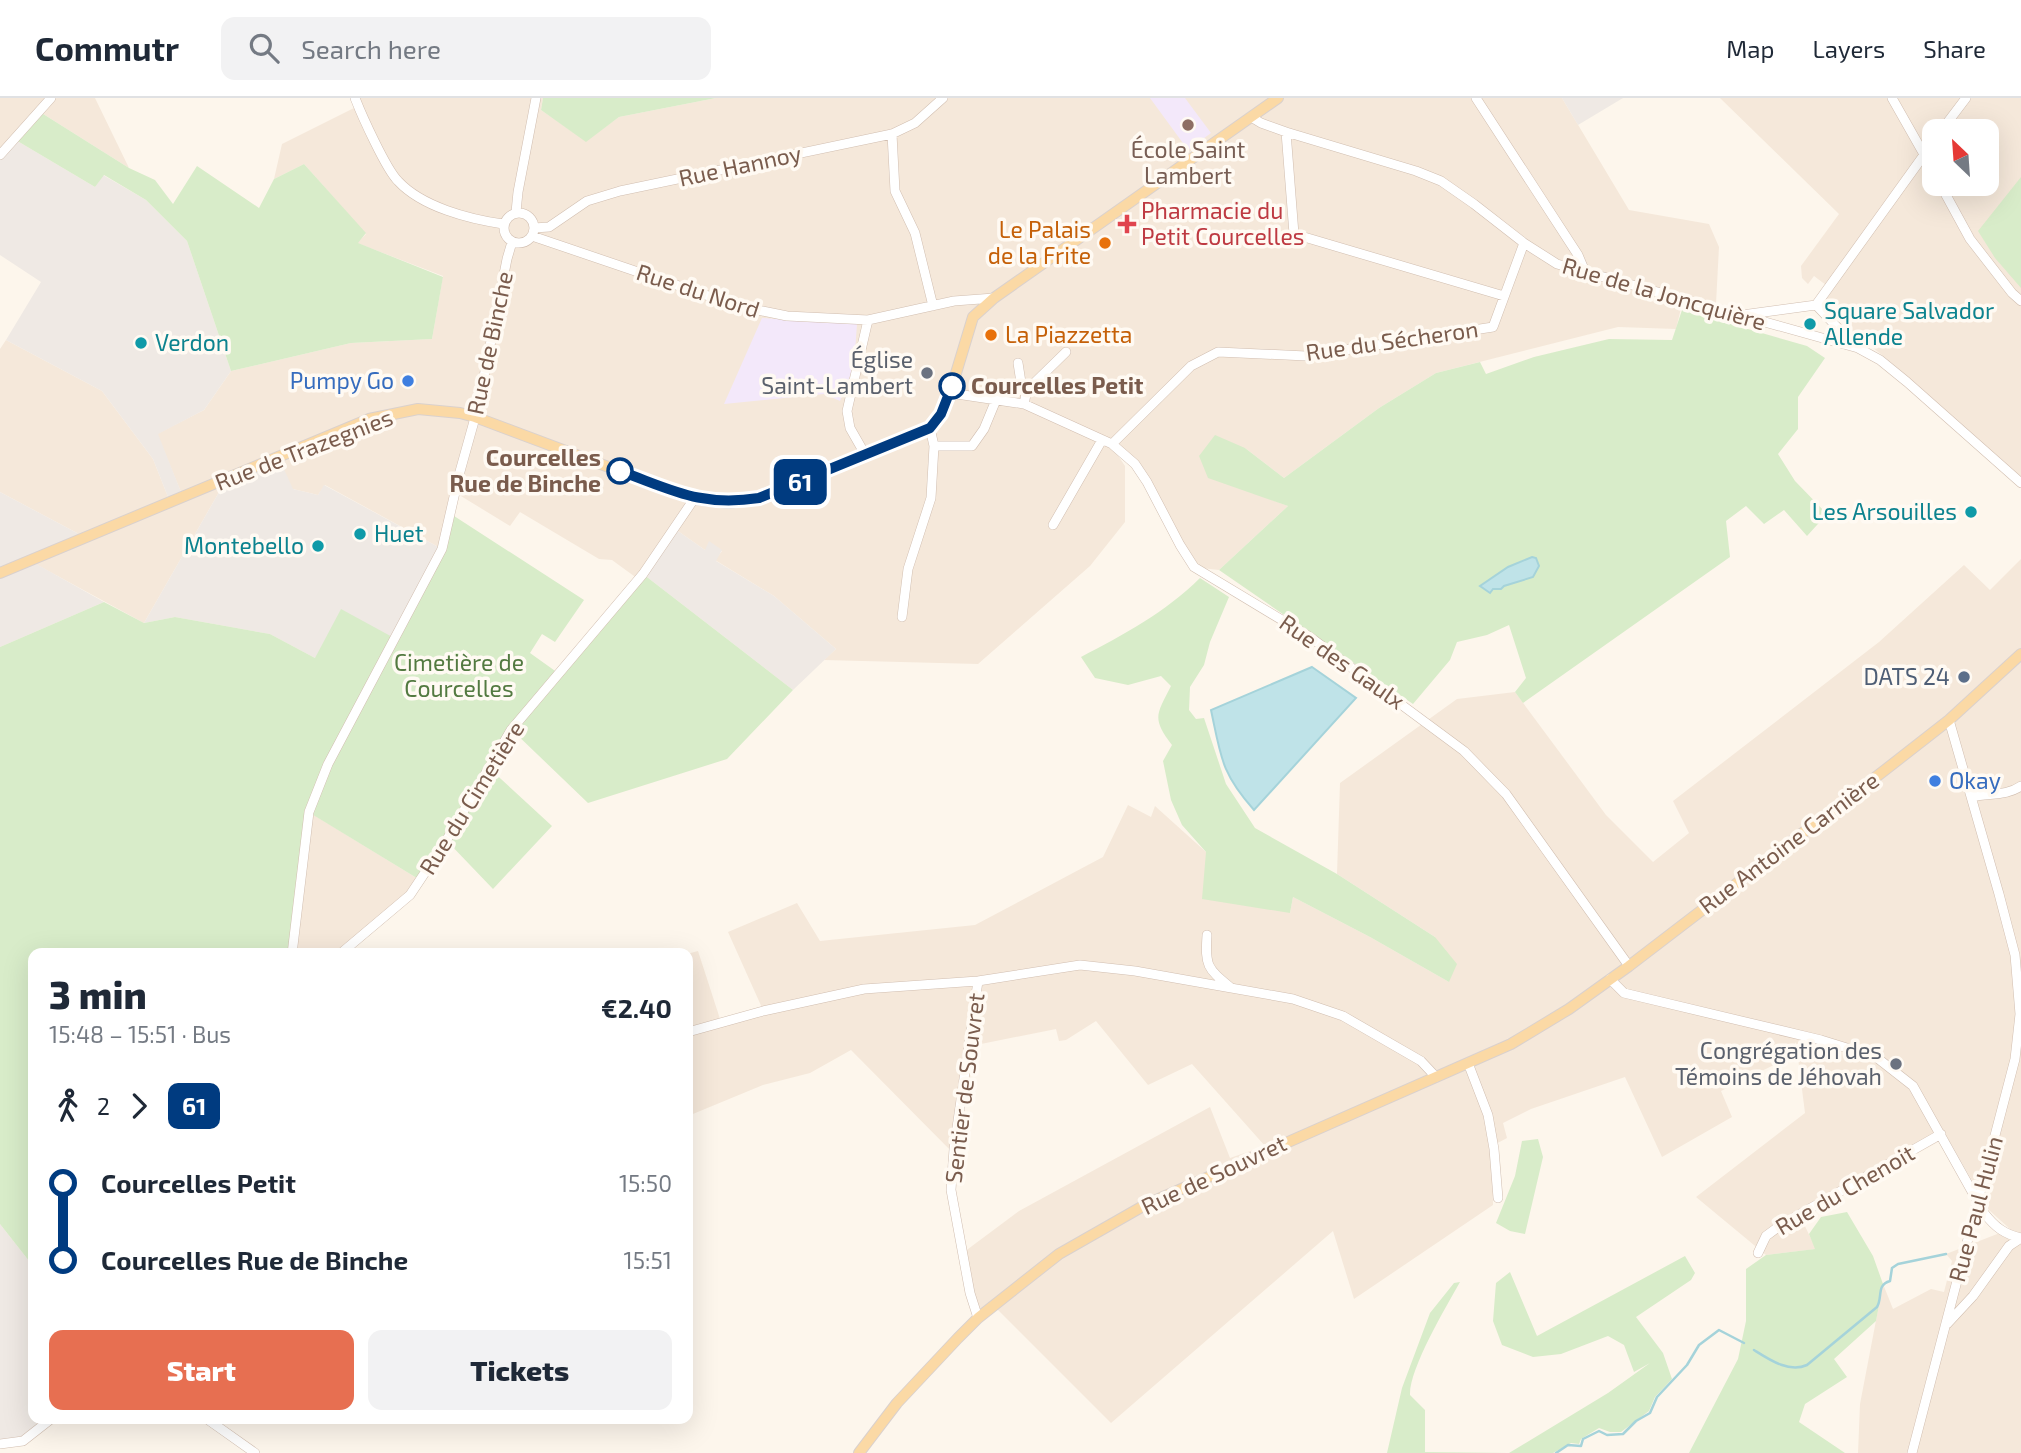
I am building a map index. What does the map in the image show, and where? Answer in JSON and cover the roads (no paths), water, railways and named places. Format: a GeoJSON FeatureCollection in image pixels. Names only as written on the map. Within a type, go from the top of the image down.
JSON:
{"type":"FeatureCollection","features":[{"type":"Feature","properties":{"kind":"main road"},"geometry":{"type":"LineString","coordinates":[[930,428],[941,414],[950,393],[973,317],[994,298],[1278,98]]}},
{"type":"Feature","properties":{"kind":"main road","name":"Rue de Trazegnies"},"geometry":{"type":"LineString","coordinates":[[0,573],[369,419],[418,409],[475,417],[694,499],[729,503],[759,498],[930,428]]}},
{"type":"Feature","properties":{"kind":"main road","name":"Rue Antoine Carnière"},"geometry":{"type":"LineString","coordinates":[[1629,966],[1949,720],[2021,654]]}},
{"type":"Feature","properties":{"kind":"main road","name":"Rue de Souvret"},"geometry":{"type":"LineString","coordinates":[[859,1453],[897,1403],[978,1318],[1059,1254],[1145,1205],[1511,1044],[1569,1009],[1629,966]]}},
{"type":"Feature","properties":{"kind":"street"},"geometry":{"type":"LineString","coordinates":[[0,155],[51,98]]}},
{"type":"Feature","properties":{"kind":"street"},"geometry":{"type":"LineString","coordinates":[[355,98],[396,180],[415,196],[447,209],[503,224]]}},
{"type":"Feature","properties":{"kind":"street"},"geometry":{"type":"LineString","coordinates":[[503,224],[516,212],[536,98]]}},
{"type":"Feature","properties":{"kind":"street","name":"Rue Hannoy"},"geometry":{"type":"LineString","coordinates":[[533,232],[549,227],[587,201],[620,191],[892,134],[915,123],[943,98]]}},
{"type":"Feature","properties":{"kind":"street"},"geometry":{"type":"LineString","coordinates":[[1476,98],[1578,255],[1586,274]]}},
{"type":"Feature","properties":{"kind":"street"},"geometry":{"type":"LineString","coordinates":[[1892,98],[1922,150]]}},
{"type":"Feature","properties":{"kind":"street"},"geometry":{"type":"LineString","coordinates":[[1950,119],[1966,98]]}},
{"type":"Feature","properties":{"kind":"street","name":"Rue de la Joncquière"},"geometry":{"type":"LineString","coordinates":[[1251,117],[1286,132],[1369,156],[1441,181],[1524,243],[1557,264],[1858,348],[1880,360],[1907,382],[2021,482]]}},
{"type":"Feature","properties":{"kind":"street"},"geometry":{"type":"LineString","coordinates":[[1286,132],[1294,234],[1504,296]]}},
{"type":"Feature","properties":{"kind":"street"},"geometry":{"type":"LineString","coordinates":[[892,134],[895,191],[915,233],[933,306]]}},
{"type":"Feature","properties":{"kind":"street"},"geometry":{"type":"LineString","coordinates":[[1738,316],[1816,305],[1922,157]]}},
{"type":"Feature","properties":{"kind":"street"},"geometry":{"type":"LineString","coordinates":[[1947,196],[1970,239],[2021,301]]}},
{"type":"Feature","properties":{"kind":"street"},"geometry":{"type":"LineString","coordinates":[[503,224],[505,234],[512,242],[525,242],[533,232],[532,219],[516,212]]}},
{"type":"Feature","properties":{"kind":"street","name":"Rue du Nord"},"geometry":{"type":"LineString","coordinates":[[533,232],[761,312],[787,316],[868,320],[954,301],[994,298]]}},
{"type":"Feature","properties":{"kind":"street","name":"Rue de Binche"},"geometry":{"type":"LineString","coordinates":[[293,948],[309,812],[314,795],[442,549],[458,475],[475,417],[512,242]]}},
{"type":"Feature","properties":{"kind":"street","name":"Rue du Sécheron"},"geometry":{"type":"LineString","coordinates":[[1112,444],[1191,366],[1218,352],[1306,356],[1493,327],[1524,243]]}},
{"type":"Feature","properties":{"kind":"street"},"geometry":{"type":"LineString","coordinates":[[1816,305],[1858,348]]}},
{"type":"Feature","properties":{"kind":"street"},"geometry":{"type":"LineString","coordinates":[[866,456],[850,428],[847,411],[868,320]]}},
{"type":"Feature","properties":{"kind":"street"},"geometry":{"type":"LineString","coordinates":[[1025,399],[1027,390],[1066,352]]}},
{"type":"Feature","properties":{"kind":"street"},"geometry":{"type":"LineString","coordinates":[[1018,363],[1025,399]]}},
{"type":"Feature","properties":{"kind":"street","name":"Rue des Gaulx"},"geometry":{"type":"LineString","coordinates":[[950,393],[996,400],[1025,399],[1041,410],[1112,444],[1135,464],[1147,482],[1194,567],[1310,637],[1416,713],[1472,760],[1506,794],[1629,966]]}},
{"type":"Feature","properties":{"kind":"street"},"geometry":{"type":"LineString","coordinates":[[934,446],[972,446],[984,429],[996,400]]}},
{"type":"Feature","properties":{"kind":"street"},"geometry":{"type":"LineString","coordinates":[[902,617],[908,569],[931,498],[934,446],[930,428]]}},
{"type":"Feature","properties":{"kind":"street"},"geometry":{"type":"LineString","coordinates":[[1053,525],[1102,440]]}},
{"type":"Feature","properties":{"kind":"street","name":"Rue du Cimetière"},"geometry":{"type":"LineString","coordinates":[[347,948],[410,895],[446,841],[512,730],[643,574],[694,499]]}},
{"type":"Feature","properties":{"kind":"street","name":"Rue Paul Hulin"},"geometry":{"type":"LineString","coordinates":[[1912,1453],[2018,1058],[2020,1014],[2015,955],[1949,720]]}},
{"type":"Feature","properties":{"kind":"street"},"geometry":{"type":"LineString","coordinates":[[1972,797],[1989,793],[2012,793],[2021,786]]}},
{"type":"Feature","properties":{"kind":"street"},"geometry":{"type":"LineString","coordinates":[[1207,936],[1206,957],[1209,970],[1231,988]]}},
{"type":"Feature","properties":{"kind":"street"},"geometry":{"type":"LineString","coordinates":[[693,1031],[763,1011],[864,989],[978,981],[1080,965],[1135,971],[1293,999],[1343,1016],[1421,1061],[1436,1077]]}},
{"type":"Feature","properties":{"kind":"street"},"geometry":{"type":"LineString","coordinates":[[1610,979],[1624,993],[1821,1040],[1876,1056],[1913,1086],[1993,1225],[2006,1234],[2021,1238]]}},
{"type":"Feature","properties":{"kind":"street","name":"Sentier de Souvret"},"geometry":{"type":"LineString","coordinates":[[978,981],[954,1149],[951,1190],[970,1293],[978,1318]]}},
{"type":"Feature","properties":{"kind":"street"},"geometry":{"type":"LineString","coordinates":[[1468,1063],[1488,1115],[1498,1198]]}},
{"type":"Feature","properties":{"kind":"street","name":"Rue du Chenoit"},"geometry":{"type":"LineString","coordinates":[[1758,1253],[1766,1236],[1781,1225],[1941,1134]]}},
{"type":"Feature","properties":{"kind":"street"},"geometry":{"type":"LineString","coordinates":[[1945,1326],[1973,1296],[2009,1245],[2021,1238]]}},
{"type":"Feature","properties":{"kind":"street"},"geometry":{"type":"LineString","coordinates":[[0,1444],[23,1441],[45,1424]]}},
{"type":"Feature","properties":{"kind":"street"},"geometry":{"type":"LineString","coordinates":[[214,1424],[255,1453]]}},
{"type":"Feature","properties":{"kind":"water"},"geometry":{"type":"Polygon","coordinates":[[[1532,557],[1536,558],[1539,566],[1533,577],[1501,589],[1493,589],[1490,593],[1480,586],[1508,567],[1532,557]]]}},
{"type":"Feature","properties":{"kind":"water"},"geometry":{"type":"Polygon","coordinates":[[[1312,667],[1356,698],[1254,810],[1235,785],[1224,764],[1211,710],[1312,667]]]}},
{"type":"Feature","properties":{"kind":"waterway"},"geometry":{"type":"LineString","coordinates":[[1754,1350],[1787,1366],[1807,1365],[1877,1307],[1881,1288],[1890,1281],[1892,1268],[1898,1264],[1946,1254]]}},
{"type":"Feature","properties":{"kind":"waterway"},"geometry":{"type":"LineString","coordinates":[[1556,1453],[1568,1445],[1581,1446],[1583,1439],[1599,1431],[1607,1435],[1623,1434],[1636,1421],[1650,1413],[1657,1397],[1687,1365],[1699,1345],[1719,1330],[1744,1343]]}},
{"type":"Feature","properties":{"kind":"place","name":"École Saint Lambert"},"geometry":{"type":"Point","coordinates":[1188,125]}},
{"type":"Feature","properties":{"kind":"place","name":"Pharmacie du Petit Courcelles"},"geometry":{"type":"Point","coordinates":[1127,224]}},
{"type":"Feature","properties":{"kind":"place","name":"Le Palais de la Frite"},"geometry":{"type":"Point","coordinates":[1105,243]}},
{"type":"Feature","properties":{"kind":"place","name":"Square Salvador Allende"},"geometry":{"type":"Point","coordinates":[1810,324]}},
{"type":"Feature","properties":{"kind":"place","name":"La Piazzetta"},"geometry":{"type":"Point","coordinates":[991,335]}},
{"type":"Feature","properties":{"kind":"place","name":"Verdon"},"geometry":{"type":"Point","coordinates":[141,343]}},
{"type":"Feature","properties":{"kind":"place","name":"Église Saint-Lambert"},"geometry":{"type":"Point","coordinates":[927,373]}},
{"type":"Feature","properties":{"kind":"place","name":"Pumpy Go"},"geometry":{"type":"Point","coordinates":[408,381]}},
{"type":"Feature","properties":{"kind":"place","name":"Courcelles Petit"},"geometry":{"type":"Point","coordinates":[952,386]}},
{"type":"Feature","properties":{"kind":"place","name":"Courcelles Rue de Binche"},"geometry":{"type":"Point","coordinates":[620,471]}},
{"type":"Feature","properties":{"kind":"place","name":"Les Arsouilles"},"geometry":{"type":"Point","coordinates":[1971,512]}},
{"type":"Feature","properties":{"kind":"place","name":"Huet"},"geometry":{"type":"Point","coordinates":[360,534]}},
{"type":"Feature","properties":{"kind":"place","name":"Montebello"},"geometry":{"type":"Point","coordinates":[318,546]}},
{"type":"Feature","properties":{"kind":"place","name":"DATS 24"},"geometry":{"type":"Point","coordinates":[1964,677]}},
{"type":"Feature","properties":{"kind":"place","name":"Okay"},"geometry":{"type":"Point","coordinates":[1935,781]}},
{"type":"Feature","properties":{"kind":"place","name":"Congrégation des Témoins de Jéhovah"},"geometry":{"type":"Point","coordinates":[1896,1064]}},
{"type":"Feature","properties":{"kind":"park label","name":"Cimetière de Courcelles"},"geometry":{"type":"Point","coordinates":[459,676]}}]}
